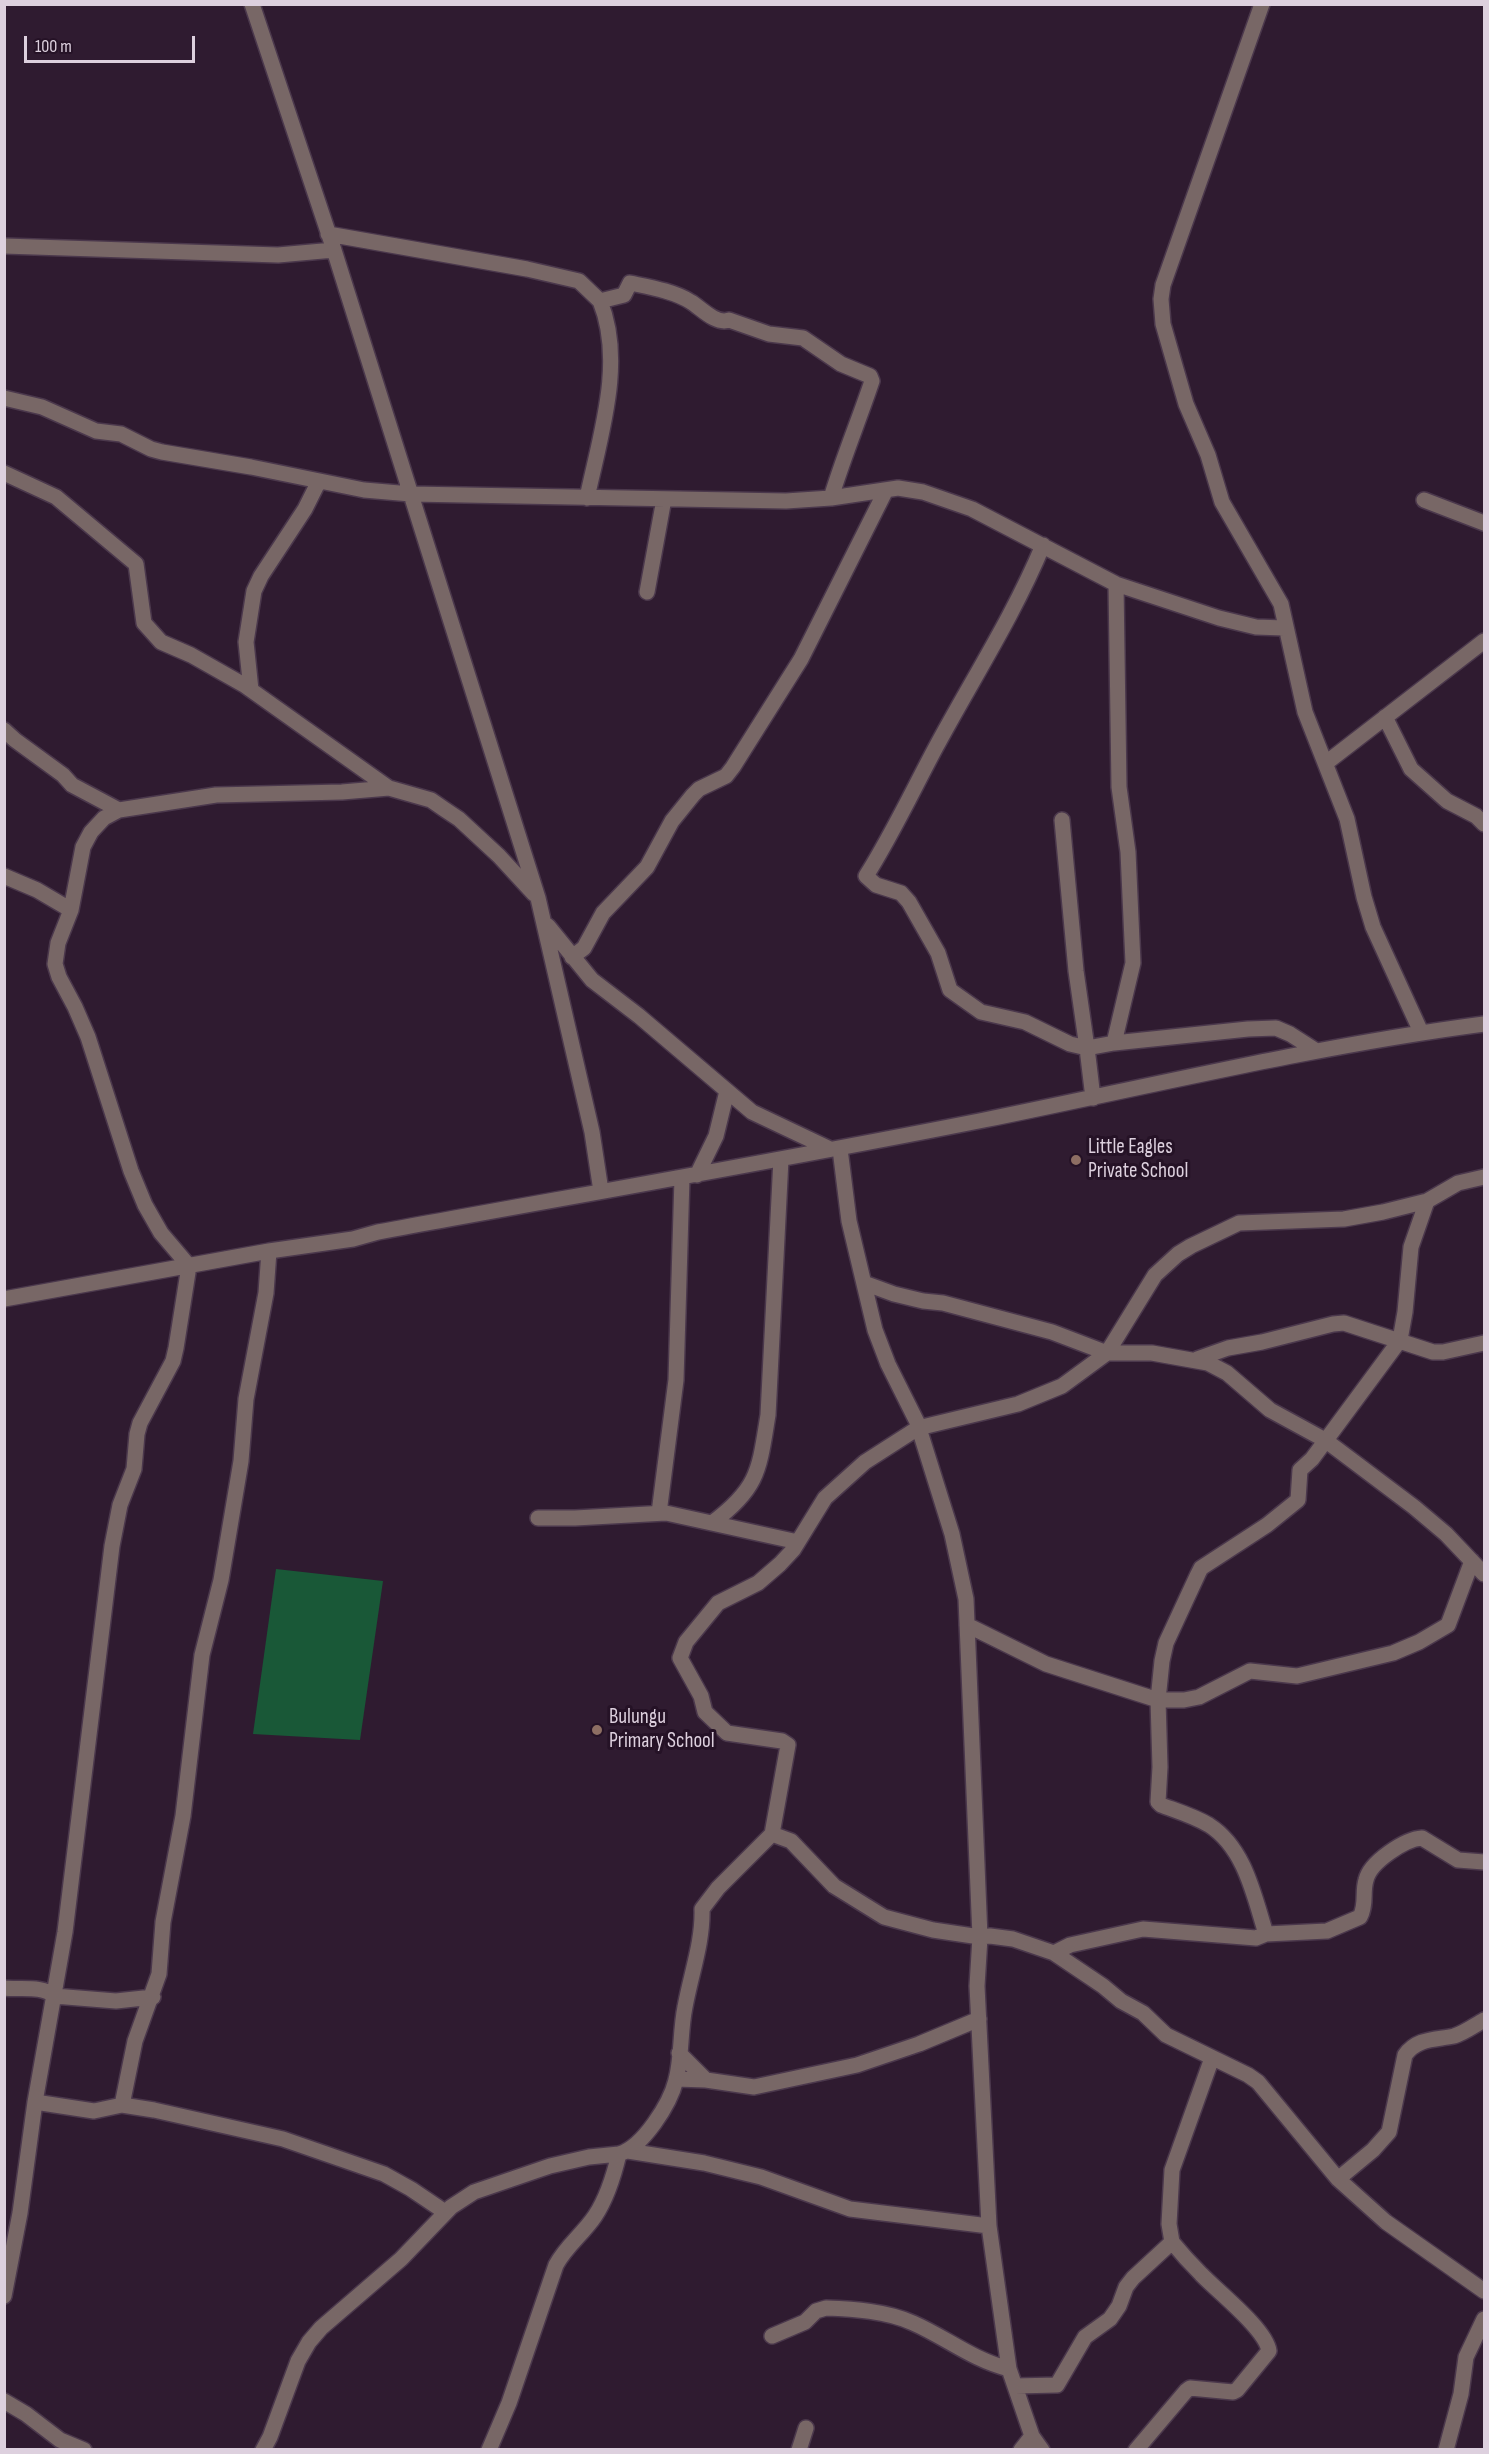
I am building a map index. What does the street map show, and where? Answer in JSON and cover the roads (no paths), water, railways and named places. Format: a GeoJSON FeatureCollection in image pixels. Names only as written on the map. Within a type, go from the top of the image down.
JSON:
{"type":"FeatureCollection","features":[{"type":"Feature","properties":{"kind":"street"},"geometry":{"type":"LineString","coordinates":[[252,4],[334,250],[538,898],[592,1132],[601,1191]]}},
{"type":"Feature","properties":{"kind":"street"},"geometry":{"type":"LineString","coordinates":[[1262,4],[1163,285],[1161,306],[1165,335],[1186,404],[1208,455],[1222,502],[1281,604],[1284,628],[1305,712],[1347,819],[1373,927],[1421,1032]]}},
{"type":"Feature","properties":{"kind":"street"},"geometry":{"type":"LineString","coordinates":[[328,234],[516,267],[579,281],[600,300],[607,318],[610,375],[606,412],[587,498]]}},
{"type":"Feature","properties":{"kind":"street"},"geometry":{"type":"LineString","coordinates":[[4,246],[278,255],[334,250]]}},
{"type":"Feature","properties":{"kind":"street"},"geometry":{"type":"LineString","coordinates":[[600,300],[624,295],[630,283],[648,287],[689,300],[717,320],[724,322],[729,320],[769,334],[803,338],[841,364],[870,376],[872,381],[841,463],[831,498]]}},
{"type":"Feature","properties":{"kind":"street"},"geometry":{"type":"LineString","coordinates":[[4,398],[42,407],[96,431],[121,434],[162,452],[364,490],[411,494],[786,501],[912,489],[972,509],[1116,584],[1219,618],[1256,627],[1284,628]]}},
{"type":"Feature","properties":{"kind":"street"},"geometry":{"type":"LineString","coordinates":[[4,473],[56,497],[136,564],[144,623],[161,642],[191,655],[250,690],[388,788],[431,800],[459,819],[499,856],[538,898]]}},
{"type":"Feature","properties":{"kind":"street"},"geometry":{"type":"LineString","coordinates":[[250,690],[246,642],[254,591],[277,549],[305,509],[319,481]]}},
{"type":"Feature","properties":{"kind":"street"},"geometry":{"type":"LineString","coordinates":[[572,957],[584,948],[603,913],[647,867],[672,821],[693,795],[699,789],[726,776],[733,767],[801,660],[886,490]]}},
{"type":"Feature","properties":{"kind":"street"},"geometry":{"type":"LineString","coordinates":[[647,592],[664,499]]}},
{"type":"Feature","properties":{"kind":"street"},"geometry":{"type":"LineString","coordinates":[[1424,500],[1485,523]]}},
{"type":"Feature","properties":{"kind":"street"},"geometry":{"type":"LineString","coordinates":[[1043,545],[1019,598],[936,747],[883,850],[866,876],[876,885],[901,893],[909,902],[938,953],[950,990],[981,1012],[1025,1022],[1070,1044],[1087,1048],[1114,1043],[1276,1028],[1316,1050]]}},
{"type":"Feature","properties":{"kind":"street"},"geometry":{"type":"LineString","coordinates":[[1114,1043],[1133,963],[1128,852],[1119,787],[1116,584]]}},
{"type":"Feature","properties":{"kind":"street"},"geometry":{"type":"LineString","coordinates":[[1326,763],[1485,641]]}},
{"type":"Feature","properties":{"kind":"street"},"geometry":{"type":"LineString","coordinates":[[1385,717],[1411,769],[1447,801],[1476,816],[1485,824]]}},
{"type":"Feature","properties":{"kind":"street"},"geometry":{"type":"LineString","coordinates":[[4,730],[63,775],[72,785],[119,810]]}},
{"type":"Feature","properties":{"kind":"street"},"geometry":{"type":"LineString","coordinates":[[4,2296],[20,2213],[35,2102],[65,1932],[112,1546],[120,1505],[134,1470],[140,1423],[173,1361],[177,1348],[189,1266],[161,1233],[145,1205],[131,1171],[88,1037],[59,977],[55,955],[71,910],[83,847],[91,832],[104,818],[119,810],[216,795],[350,792],[388,788]]}},
{"type":"Feature","properties":{"kind":"street"},"geometry":{"type":"LineString","coordinates":[[1062,820],[1074,959],[1093,1098]]}},
{"type":"Feature","properties":{"kind":"street"},"geometry":{"type":"LineString","coordinates":[[4,876],[37,890],[71,910]]}},
{"type":"Feature","properties":{"kind":"street"},"geometry":{"type":"LineString","coordinates":[[544,921],[592,980],[639,1016],[752,1112],[835,1149]]}},
{"type":"Feature","properties":{"kind":"street"},"geometry":{"type":"LineString","coordinates":[[4,1299],[268,1251],[353,1239],[378,1232],[690,1177],[1093,1098],[1316,1050],[1421,1032],[1485,1024]]}},
{"type":"Feature","properties":{"kind":"street"},"geometry":{"type":"LineString","coordinates":[[659,1513],[676,1370],[690,1177],[721,1120],[727,1090]]}},
{"type":"Feature","properties":{"kind":"street"},"geometry":{"type":"LineString","coordinates":[[835,1149],[849,1221],[875,1330],[918,1428],[952,1534],[966,1599],[980,1937],[977,1986],[989,2226],[1009,2369],[1032,2436],[1042,2450]]}},
{"type":"Feature","properties":{"kind":"street"},"geometry":{"type":"LineString","coordinates":[[712,1523],[735,1506],[744,1496],[752,1483],[761,1454],[768,1415],[781,1159]]}},
{"type":"Feature","properties":{"kind":"street"},"geometry":{"type":"LineString","coordinates":[[489,2450],[531,2340],[552,2273],[565,2250],[596,2216],[623,2152],[650,2128],[670,2096],[676,2079],[684,2009],[702,1929],[702,1909],[718,1888],[772,1834],[788,1745],[782,1741],[727,1733],[705,1712],[701,1696],[680,1658],[686,1642],[718,1603],[758,1583],[780,1564],[798,1542],[814,1512],[833,1490],[865,1462],[918,1428],[1042,1396],[1062,1386],[1107,1353],[1155,1275],[1178,1254],[1226,1228],[1246,1222],[1344,1219],[1383,1212],[1427,1201],[1458,1183],[1485,1177]]}},
{"type":"Feature","properties":{"kind":"street"},"geometry":{"type":"LineString","coordinates":[[1266,1934],[1242,1861],[1224,1837],[1198,1818],[1158,1802],[1160,1767],[1158,1700],[1166,1643],[1201,1568],[1267,1525],[1298,1500],[1300,1470],[1312,1459],[1400,1340],[1412,1247],[1427,1201]]}},
{"type":"Feature","properties":{"kind":"street"},"geometry":{"type":"LineString","coordinates":[[122,2105],[135,2040],[153,1997],[159,1974],[163,1922],[183,1816],[202,1655],[221,1580],[241,1461],[247,1391],[266,1293],[268,1251]]}},
{"type":"Feature","properties":{"kind":"street"},"geometry":{"type":"LineString","coordinates":[[864,1283],[894,1294],[943,1303],[1052,1332],[1107,1353],[1130,1351],[1197,1359],[1227,1374],[1270,1410],[1325,1440],[1428,1519],[1485,1574]]}},
{"type":"Feature","properties":{"kind":"street"},"geometry":{"type":"LineString","coordinates":[[1197,1359],[1228,1348],[1344,1323],[1400,1340],[1422,1350],[1443,1353],[1485,1343]]}},
{"type":"Feature","properties":{"kind":"street"},"geometry":{"type":"LineString","coordinates":[[538,1518],[659,1513],[798,1542]]}},
{"type":"Feature","properties":{"kind":"street"},"geometry":{"type":"LineString","coordinates":[[967,1625],[1046,1664],[1158,1700],[1184,1700],[1199,1697],[1250,1671],[1297,1676],[1393,1653],[1419,1642],[1448,1625],[1472,1561]]}},
{"type":"Feature","properties":{"kind":"street"},"geometry":{"type":"LineString","coordinates":[[772,1834],[780,1835],[791,1841],[834,1886],[884,1917],[933,1930],[1013,1939],[1054,1953],[1121,2001],[1143,2013],[1166,2035],[1248,2075],[1258,2082],[1296,2131],[1338,2179],[1386,2222],[1485,2291]]}},
{"type":"Feature","properties":{"kind":"street"},"geometry":{"type":"LineString","coordinates":[[1054,1953],[1070,1945],[1137,1929],[1256,1938],[1266,1934],[1327,1931],[1360,1917],[1366,1898],[1366,1878],[1374,1865],[1407,1841],[1422,1838],[1458,1860],[1485,1862]]}},
{"type":"Feature","properties":{"kind":"street"},"geometry":{"type":"LineString","coordinates":[[4,1988],[45,1990],[54,1996],[116,2001],[153,1997]]}},
{"type":"Feature","properties":{"kind":"street"},"geometry":{"type":"LineString","coordinates":[[676,2079],[706,2080],[754,2087],[857,2065],[919,2044],[979,2019]]}},
{"type":"Feature","properties":{"kind":"street"},"geometry":{"type":"LineString","coordinates":[[1338,2179],[1373,2150],[1389,2132],[1405,2055],[1411,2046],[1457,2035],[1485,2020]]}},
{"type":"Feature","properties":{"kind":"street"},"geometry":{"type":"LineString","coordinates":[[679,2053],[706,2080]]}},
{"type":"Feature","properties":{"kind":"street"},"geometry":{"type":"LineString","coordinates":[[1136,2450],[1190,2388],[1233,2392],[1269,2351],[1266,2343],[1248,2319],[1200,2273],[1172,2242],[1169,2224],[1172,2170],[1212,2058]]}},
{"type":"Feature","properties":{"kind":"street"},"geometry":{"type":"LineString","coordinates":[[35,2102],[94,2111],[122,2105],[283,2139],[384,2174],[418,2193],[445,2212]]}},
{"type":"Feature","properties":{"kind":"street"},"geometry":{"type":"LineString","coordinates":[[268,2445],[298,2361],[309,2342],[321,2328],[421,2239],[445,2212],[474,2192],[550,2166],[623,2152],[704,2163],[760,2177],[850,2209],[989,2226]]}},
{"type":"Feature","properties":{"kind":"street"},"geometry":{"type":"LineString","coordinates":[[1015,2386],[1057,2385],[1086,2337],[1110,2319],[1133,2278],[1172,2242]]}},
{"type":"Feature","properties":{"kind":"street"},"geometry":{"type":"LineString","coordinates":[[772,2336],[805,2322],[816,2311],[825,2308],[889,2315],[933,2333],[986,2363],[1009,2369]]}},
{"type":"Feature","properties":{"kind":"street"},"geometry":{"type":"LineString","coordinates":[[1446,2450],[1461,2394],[1466,2357],[1485,2319]]}},
{"type":"Feature","properties":{"kind":"street"},"geometry":{"type":"LineString","coordinates":[[4,2401],[26,2414],[60,2440],[84,2450]]}},
{"type":"Feature","properties":{"kind":"street"},"geometry":{"type":"LineString","coordinates":[[799,2450],[806,2428]]}},
{"type":"Feature","properties":{"kind":"street"},"geometry":{"type":"LineString","coordinates":[[1021,2450],[1032,2436]]}},
{"type":"Feature","properties":{"kind":"place","name":"Little Eagles Private School"},"geometry":{"type":"Point","coordinates":[1076,1160]}},
{"type":"Feature","properties":{"kind":"place","name":"Bulungu Primary School"},"geometry":{"type":"Point","coordinates":[597,1730]}}]}
